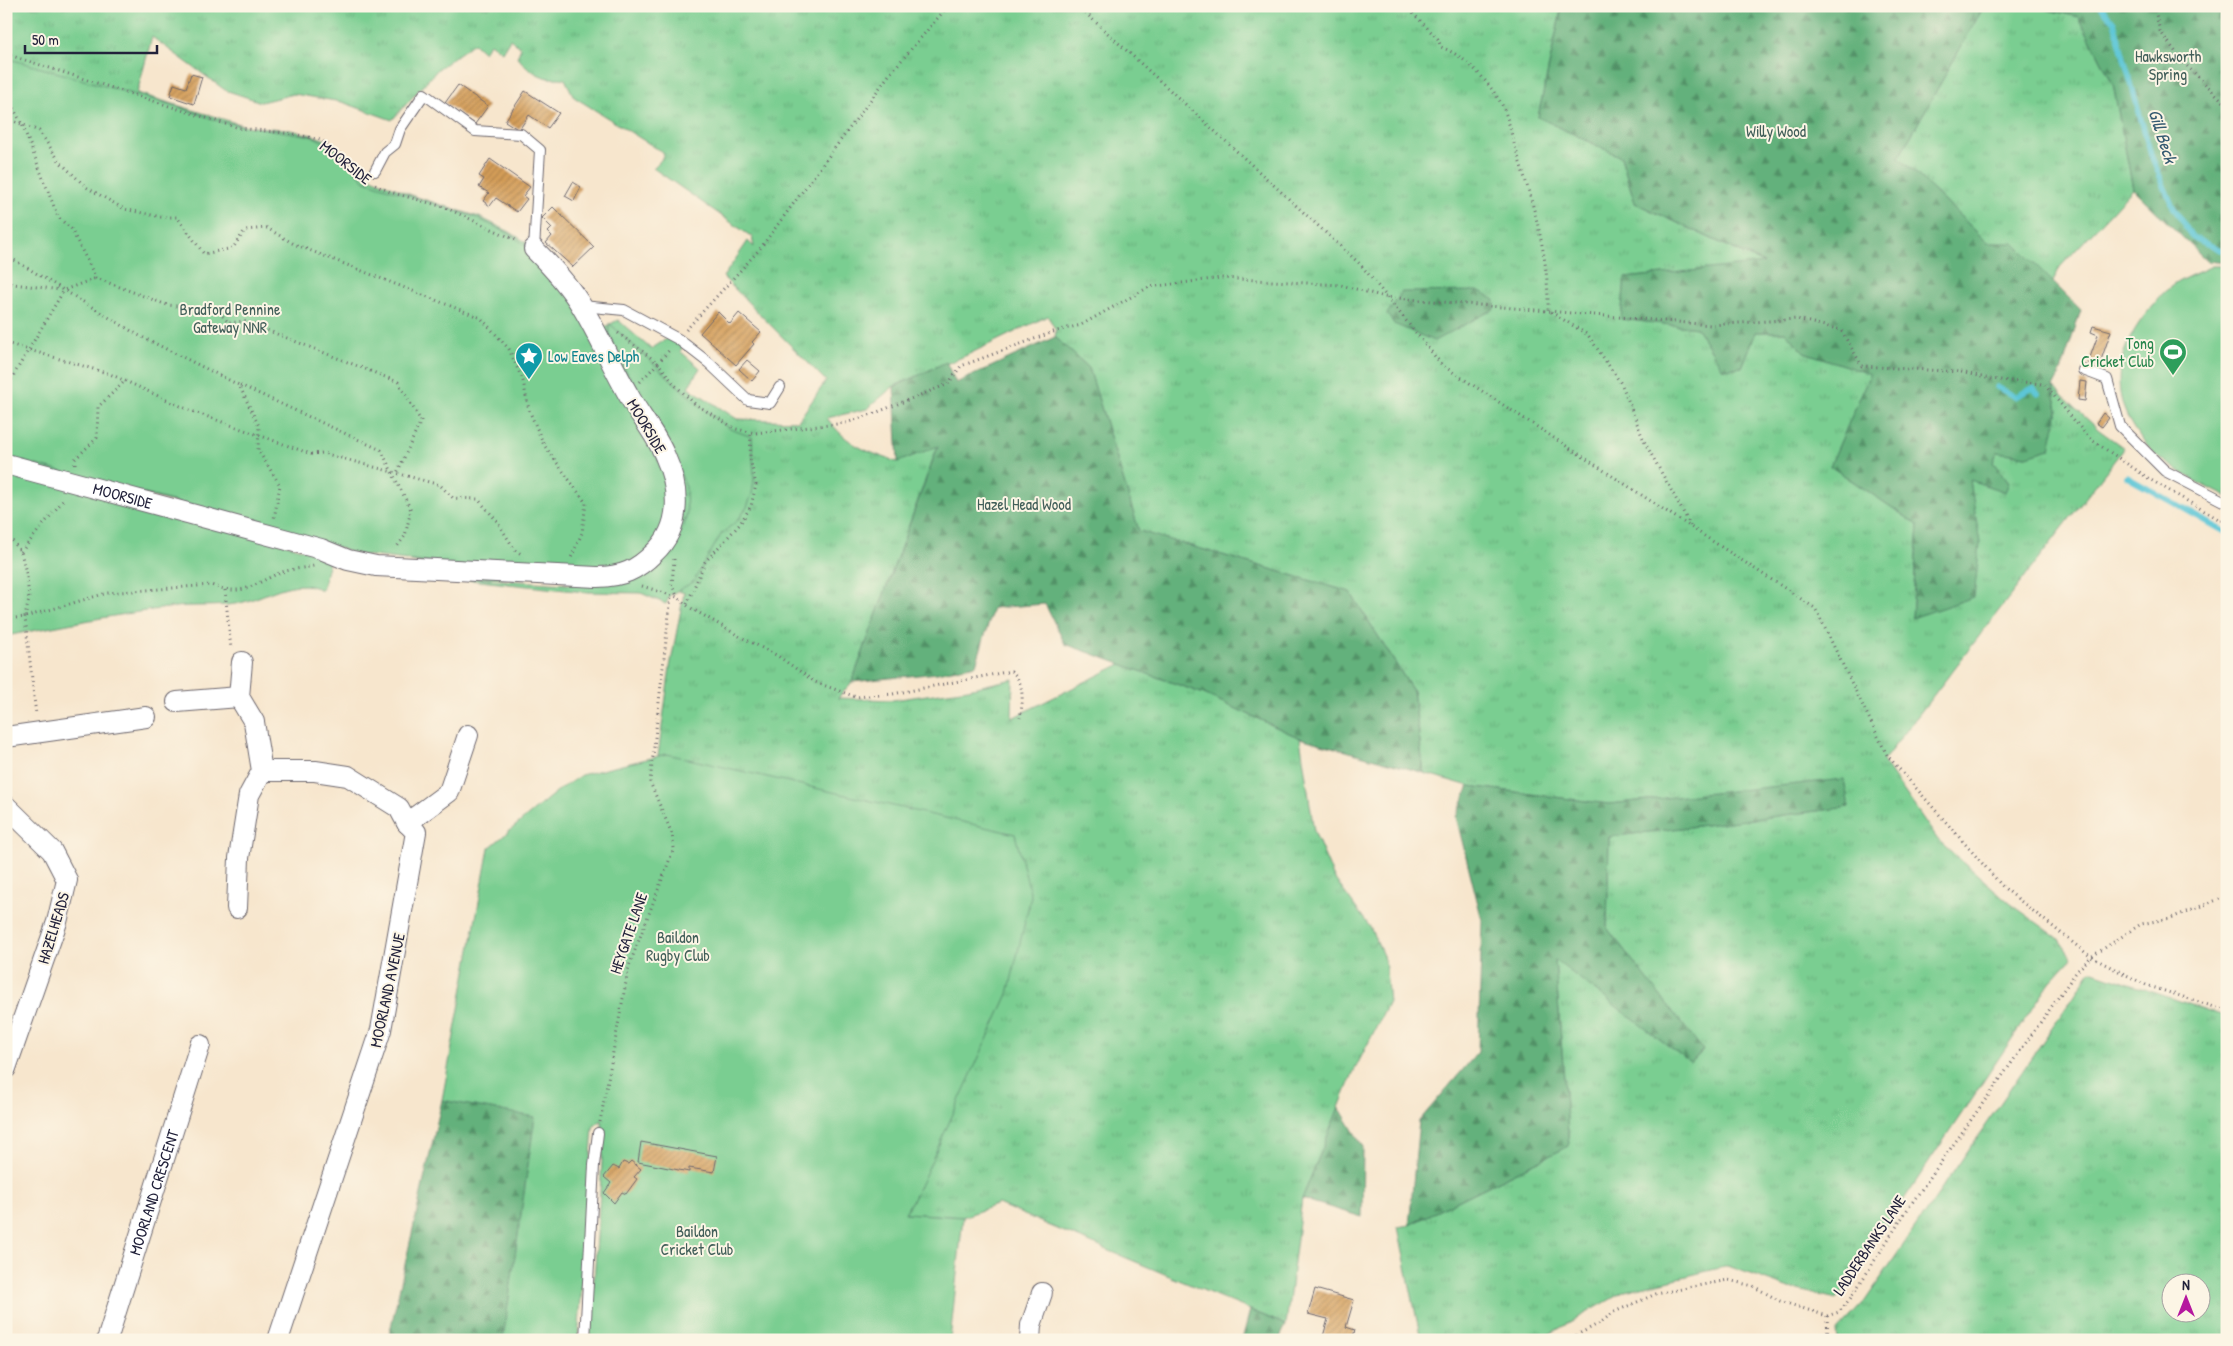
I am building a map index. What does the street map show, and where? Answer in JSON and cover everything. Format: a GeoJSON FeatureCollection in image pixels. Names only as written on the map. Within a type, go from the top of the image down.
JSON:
{"type":"FeatureCollection","features":[{"type":"Feature","properties":{"kind":"street","name":"MOORSIDE"},"geometry":{"type":"LineString","coordinates":[[6,464],[321,549],[348,560],[376,566],[615,577],[637,568],[663,546],[676,518],[675,488],[666,456],[628,396],[582,306],[562,278],[534,249]]}},
{"type":"Feature","properties":{"kind":"street"},"geometry":{"type":"LineString","coordinates":[[237,908],[239,858],[249,795],[262,772],[254,722],[240,697],[242,662]]}},
{"type":"Feature","properties":{"kind":"street"},"geometry":{"type":"LineString","coordinates":[[177,702],[240,697]]}},
{"type":"Feature","properties":{"kind":"street"},"geometry":{"type":"LineString","coordinates":[[6,737],[146,717]]}},
{"type":"Feature","properties":{"kind":"street"},"geometry":{"type":"LineString","coordinates":[[407,823],[448,792],[468,735]]}},
{"type":"Feature","properties":{"kind":"street","name":"MOORLAND AVENUE"},"geometry":{"type":"LineString","coordinates":[[262,772],[315,772],[348,776],[399,808],[407,823],[416,832],[381,1030],[278,1340]]}},
{"type":"Feature","properties":{"kind":"street","name":"HAZELHEADS"},"geometry":{"type":"LineString","coordinates":[[6,806],[52,851],[67,880],[57,922],[6,1068]]}},
{"type":"Feature","properties":{"kind":"street","name":"MOORLAND CRESCENT"},"geometry":{"type":"LineString","coordinates":[[106,1340],[200,1045]]}},
{"type":"Feature","properties":{"kind":"street"},"geometry":{"type":"LineString","coordinates":[[1030,1340],[1031,1325],[1042,1293]]}},
{"type":"Feature","properties":{"kind":"lane"},"geometry":{"type":"LineString","coordinates":[[375,171],[385,152],[395,144],[400,129],[424,94],[475,131],[521,134],[540,150],[534,249]]}},
{"type":"Feature","properties":{"kind":"lane"},"geometry":{"type":"LineString","coordinates":[[582,306],[624,310],[678,339],[709,362],[748,400],[770,403],[780,386]]}},
{"type":"Feature","properties":{"kind":"lane"},"geometry":{"type":"LineString","coordinates":[[2082,370],[2107,379],[2120,426],[2165,472],[2227,503]]}},
{"type":"Feature","properties":{"kind":"lane"},"geometry":{"type":"LineString","coordinates":[[585,1340],[594,1165],[598,1133]]}},
{"type":"Feature","properties":{"kind":"path"},"geometry":{"type":"LineString","coordinates":[[628,396],[759,250],[889,75],[948,6]]}},
{"type":"Feature","properties":{"kind":"path"},"geometry":{"type":"LineString","coordinates":[[1078,6],[1361,265],[1384,297],[1442,366],[1815,608],[1887,755],[2003,887],[2091,956],[2146,985],[2227,1011]]}},
{"type":"Feature","properties":{"kind":"path"},"geometry":{"type":"LineString","coordinates":[[1406,6],[1438,38],[1441,47],[1452,52],[1473,67],[1501,104],[1532,200],[1543,245],[1548,281],[1548,310]]}},
{"type":"Feature","properties":{"kind":"path"},"geometry":{"type":"LineString","coordinates":[[2154,6],[2160,31],[2183,62],[2227,105]]}},
{"type":"Feature","properties":{"kind":"path","name":"MOORSIDE"},"geometry":{"type":"LineString","coordinates":[[6,54],[238,128],[294,134],[321,140],[340,154],[364,180]]}},
{"type":"Feature","properties":{"kind":"path"},"geometry":{"type":"LineString","coordinates":[[6,95],[22,124],[58,217],[71,229],[96,278]]}},
{"type":"Feature","properties":{"kind":"path"},"geometry":{"type":"LineString","coordinates":[[6,118],[39,131],[60,162],[86,187],[124,209],[161,217],[177,217],[204,254],[233,248],[245,230],[267,228],[294,244],[481,318],[509,349],[524,381],[529,410],[544,445],[586,503],[582,533],[556,574],[515,550],[496,520],[478,499],[453,498],[440,484],[323,452],[311,454],[189,410],[110,374],[6,343]]}},
{"type":"Feature","properties":{"kind":"path","name":"MOORSIDE"},"geometry":{"type":"LineString","coordinates":[[372,184],[390,192],[444,207],[499,231],[534,249]]}},
{"type":"Feature","properties":{"kind":"path"},"geometry":{"type":"LineString","coordinates":[[6,255],[138,335],[239,385],[381,450],[411,510],[405,536],[394,552]]}},
{"type":"Feature","properties":{"kind":"path"},"geometry":{"type":"LineString","coordinates":[[6,283],[64,290],[96,278],[167,305],[217,310],[229,323],[244,321],[398,382],[421,422],[397,473]]}},
{"type":"Feature","properties":{"kind":"path"},"geometry":{"type":"LineString","coordinates":[[658,362],[675,385],[695,404],[736,428],[751,432],[846,423],[875,414],[948,384],[961,366],[1056,331],[1081,325],[1149,287],[1221,278],[1341,285],[1384,297],[1711,325],[1797,319],[1841,330],[1862,366],[1961,372],[1990,378],[2044,384],[2089,438],[2157,484],[2227,524]]}},
{"type":"Feature","properties":{"kind":"path"},"geometry":{"type":"LineString","coordinates":[[6,388],[64,290]]}},
{"type":"Feature","properties":{"kind":"path"},"geometry":{"type":"LineString","coordinates":[[1548,310],[1588,335],[1622,385],[1644,441],[1693,529]]}},
{"type":"Feature","properties":{"kind":"path"},"geometry":{"type":"LineString","coordinates":[[21,552],[77,483],[75,459],[97,438],[98,407],[125,381]]}},
{"type":"Feature","properties":{"kind":"path"},"geometry":{"type":"LineString","coordinates":[[239,385],[259,426],[258,450],[280,485],[271,536]]}},
{"type":"Feature","properties":{"kind":"path"},"geometry":{"type":"LineString","coordinates":[[687,604],[705,562],[740,524],[751,506],[756,484],[750,458],[751,432]]}},
{"type":"Feature","properties":{"kind":"path"},"geometry":{"type":"LineString","coordinates":[[6,533],[21,552],[29,599],[25,618],[38,733]]}},
{"type":"Feature","properties":{"kind":"path"},"geometry":{"type":"LineString","coordinates":[[6,619],[25,618],[107,593],[212,585],[225,590],[248,589],[283,572],[348,560]]}},
{"type":"Feature","properties":{"kind":"path"},"geometry":{"type":"LineString","coordinates":[[615,577],[677,597],[739,636],[778,656],[815,682],[856,697],[893,694],[1011,671],[1015,674],[1021,690],[1023,702],[1020,718]]}},
{"type":"Feature","properties":{"kind":"path"},"geometry":{"type":"LineString","coordinates":[[225,590],[232,652],[242,662]]}},
{"type":"Feature","properties":{"kind":"path","name":"HEYGATE LANE"},"geometry":{"type":"LineString","coordinates":[[598,1133],[609,1063],[629,966],[674,848],[672,834],[650,782],[671,596]]}},
{"type":"Feature","properties":{"kind":"path","name":"LADDERBANKS LANE"},"geometry":{"type":"LineString","coordinates":[[1567,1340],[1614,1312],[1656,1294],[1728,1280],[1753,1286],[1780,1301],[1828,1316],[1839,1312],[1850,1299],[1909,1207],[2077,971],[2091,956],[2142,924],[2170,918],[2227,896]]}},
{"type":"Feature","properties":{"kind":"path"},"geometry":{"type":"LineString","coordinates":[[1828,1316],[1828,1340]]}},
{"type":"Feature","properties":{"kind":"green space"},"geometry":{"type":"Polygon","coordinates":[[[6,6],[1562,6],[1538,117],[1621,157],[1635,203],[1765,264],[1625,278],[1621,319],[1697,328],[1723,369],[1742,367],[1756,332],[1785,332],[1804,352],[1871,374],[1830,466],[1918,525],[1912,618],[1973,510],[1970,479],[2009,483],[1993,462],[1997,452],[2027,456],[2058,410],[2053,387],[2099,430],[2124,448],[1883,761],[1938,840],[2011,904],[2058,938],[2072,958],[2050,982],[1837,1299],[1789,1288],[1728,1266],[1625,1291],[1539,1340],[1421,1340],[1398,1227],[1409,1225],[1569,1146],[1555,959],[1691,1062],[1703,1051],[1607,928],[1609,837],[1848,807],[1844,780],[1609,804],[1469,786],[1424,773],[1413,691],[1350,592],[1139,531],[1089,368],[1055,337],[1056,331],[1048,316],[965,356],[894,386],[867,409],[827,418],[850,441],[867,451],[897,462],[938,445],[852,682],[838,698],[893,700],[968,689],[1013,679],[1012,718],[1121,664],[1204,694],[1300,738],[1314,831],[1334,878],[1370,927],[1385,960],[1389,1002],[1353,1073],[1302,1199],[1286,1325],[998,1204],[963,1217],[905,1213],[920,1186],[667,754],[658,756],[670,667],[684,593],[634,574],[480,578],[6,461],[6,6]],[[152,37],[137,93],[249,127],[286,129],[326,140],[356,169],[365,175],[414,196],[479,217],[510,232],[543,253],[599,330],[618,320],[651,349],[671,336],[683,347],[680,351],[700,368],[688,387],[737,419],[798,421],[826,381],[723,277],[748,241],[754,247],[752,237],[653,168],[661,160],[664,153],[574,97],[565,79],[544,77],[527,67],[517,57],[521,48],[510,39],[502,52],[490,43],[484,52],[474,43],[438,69],[392,120],[342,102],[294,94],[261,102],[225,90],[152,37]]]}},
{"type":"Feature","properties":{"kind":"green space","name":"Willy Wood"},"geometry":{"type":"Polygon","coordinates":[[[1562,6],[1984,6],[1899,157],[1988,243],[2014,243],[2081,310],[2060,374],[2053,387],[2058,410],[2050,449],[2027,456],[1997,452],[1993,462],[2009,483],[2005,492],[1970,480],[1980,543],[1974,597],[1912,618],[1918,525],[1830,466],[1870,374],[1804,352],[1785,332],[1756,332],[1742,367],[1723,369],[1697,328],[1621,319],[1625,278],[1764,263],[1635,203],[1621,157],[1538,117],[1562,6]]]}},
{"type":"Feature","properties":{"kind":"green space"},"geometry":{"type":"Polygon","coordinates":[[[1984,6],[2031,6],[2079,17],[2113,84],[2133,189],[2060,267],[2053,282],[2014,244],[1988,243],[1899,157],[1984,6]]]}},
{"type":"Feature","properties":{"kind":"green space","name":"Hawksworth Spring"},"geometry":{"type":"Polygon","coordinates":[[[2031,6],[2211,6],[2227,20],[2227,263],[2207,261],[2133,189],[2113,84],[2079,17],[2031,6]]]}},
{"type":"Feature","properties":{"kind":"green space"},"geometry":{"type":"Polygon","coordinates":[[[2211,6],[2227,6],[2227,20],[2211,6]]]}},
{"type":"Feature","properties":{"kind":"green space","name":"Bradford Pennine Gateway NNR"},"geometry":{"type":"Polygon","coordinates":[[[6,58],[179,107],[221,122],[312,136],[332,146],[365,181],[472,216],[510,234],[556,268],[640,409],[676,511],[638,563],[584,571],[579,564],[564,563],[560,570],[465,567],[356,554],[260,520],[183,504],[6,457],[6,58]]]}},
{"type":"Feature","properties":{"kind":"green space","name":"Tong Cricket Club"},"geometry":{"type":"Polygon","coordinates":[[[2212,266],[2227,266],[2227,497],[2177,470],[2152,451],[2137,434],[2127,416],[2121,398],[2119,380],[2121,362],[2127,345],[2137,327],[2159,298],[2178,282],[2212,266]]]}},
{"type":"Feature","properties":{"kind":"green space"},"geometry":{"type":"Polygon","coordinates":[[[1480,291],[1495,300],[1494,309],[1434,341],[1394,324],[1387,314],[1402,292],[1480,291]]]}},
{"type":"Feature","properties":{"kind":"green space"},"geometry":{"type":"Polygon","coordinates":[[[609,323],[702,408],[730,429],[752,437],[754,479],[752,494],[747,507],[737,521],[722,533],[693,582],[670,595],[666,604],[641,593],[585,592],[422,575],[581,585],[671,545],[684,526],[687,513],[686,487],[662,429],[617,355],[609,333],[609,323]]]}},
{"type":"Feature","properties":{"kind":"green space","name":"Hazel Head Wood"},"geometry":{"type":"Polygon","coordinates":[[[1055,337],[1089,368],[1139,531],[1350,592],[1413,691],[1424,773],[1300,738],[1204,694],[1065,644],[1045,604],[993,608],[976,665],[937,673],[852,682],[938,446],[898,462],[894,387],[946,362],[956,383],[1055,337]]]}},
{"type":"Feature","properties":{"kind":"green space"},"geometry":{"type":"Polygon","coordinates":[[[6,466],[330,557],[322,590],[300,585],[235,604],[183,606],[154,610],[6,636],[6,466]]]}},
{"type":"Feature","properties":{"kind":"green space","name":"Baildon Rugby Club"},"geometry":{"type":"Polygon","coordinates":[[[667,754],[1015,834],[1031,896],[1008,994],[920,1186],[905,1213],[963,1217],[950,1340],[590,1340],[602,1162],[602,1120],[593,1127],[578,1340],[503,1340],[535,1117],[442,1100],[489,848],[556,792],[581,775],[667,754]]]}},
{"type":"Feature","properties":{"kind":"green space"},"geometry":{"type":"Polygon","coordinates":[[[1844,779],[1849,807],[1609,837],[1607,928],[1703,1050],[1691,1063],[1555,960],[1569,1146],[1409,1225],[1419,1121],[1478,1052],[1482,920],[1456,817],[1469,786],[1609,804],[1844,779]]]}},
{"type":"Feature","properties":{"kind":"green space"},"geometry":{"type":"Polygon","coordinates":[[[2091,971],[2227,1017],[2227,1340],[1838,1340],[1837,1331],[1865,1301],[2091,971]]]}},
{"type":"Feature","properties":{"kind":"green space"},"geometry":{"type":"Polygon","coordinates":[[[442,1100],[535,1117],[503,1340],[388,1340],[442,1100]]]}},
{"type":"Feature","properties":{"kind":"green space"},"geometry":{"type":"Polygon","coordinates":[[[1339,1107],[1363,1147],[1362,1217],[1302,1199],[1339,1107]]]}},
{"type":"Feature","properties":{"kind":"green space"},"geometry":{"type":"Polygon","coordinates":[[[1250,1310],[1286,1325],[1279,1340],[1242,1340],[1250,1310]]]}},
{"type":"Feature","properties":{"kind":"building"},"geometry":{"type":"Polygon","coordinates":[[[191,74],[202,77],[194,104],[170,96],[174,84],[186,88],[191,74]]]}},
{"type":"Feature","properties":{"kind":"building"},"geometry":{"type":"Polygon","coordinates":[[[458,85],[488,106],[475,124],[445,103],[458,85]]]}},
{"type":"Feature","properties":{"kind":"building"},"geometry":{"type":"Polygon","coordinates":[[[525,91],[559,113],[548,128],[529,115],[519,130],[505,121],[525,91]]]}},
{"type":"Feature","properties":{"kind":"building"},"geometry":{"type":"Polygon","coordinates":[[[490,159],[530,187],[523,196],[527,199],[517,212],[496,198],[490,206],[483,201],[489,193],[479,187],[484,179],[479,176],[490,159]]]}},
{"type":"Feature","properties":{"kind":"building"},"geometry":{"type":"Polygon","coordinates":[[[573,182],[581,187],[574,201],[565,196],[573,182]]]}},
{"type":"Feature","properties":{"kind":"building"},"geometry":{"type":"Polygon","coordinates":[[[553,207],[594,247],[573,267],[546,243],[552,236],[548,232],[552,228],[542,218],[553,207]]]}},
{"type":"Feature","properties":{"kind":"building"},"geometry":{"type":"Polygon","coordinates":[[[718,312],[730,324],[739,313],[761,332],[752,342],[754,344],[736,365],[700,333],[718,312]]]}},
{"type":"Feature","properties":{"kind":"building"},"geometry":{"type":"Polygon","coordinates":[[[2093,326],[2111,331],[2099,366],[2088,363],[2098,335],[2091,332],[2093,326]]]}},
{"type":"Feature","properties":{"kind":"building"},"geometry":{"type":"Polygon","coordinates":[[[747,360],[760,371],[752,381],[739,369],[747,360]]]}},
{"type":"Feature","properties":{"kind":"building"},"geometry":{"type":"Polygon","coordinates":[[[2080,381],[2087,382],[2085,401],[2078,400],[2080,381]]]}},
{"type":"Feature","properties":{"kind":"building"},"geometry":{"type":"Polygon","coordinates":[[[2103,413],[2109,418],[2102,427],[2096,423],[2103,413]]]}},
{"type":"Feature","properties":{"kind":"building"},"geometry":{"type":"Polygon","coordinates":[[[641,1142],[717,1156],[714,1172],[689,1168],[689,1172],[638,1162],[641,1142]]]}},
{"type":"Feature","properties":{"kind":"building"},"geometry":{"type":"Polygon","coordinates":[[[631,1161],[641,1169],[634,1177],[637,1179],[626,1194],[622,1192],[614,1203],[604,1193],[611,1183],[604,1177],[613,1166],[619,1169],[623,1162],[628,1164],[631,1161]]]}},
{"type":"Feature","properties":{"kind":"building"},"geometry":{"type":"Polygon","coordinates":[[[1315,1289],[1354,1300],[1346,1327],[1355,1330],[1352,1340],[1322,1340],[1328,1319],[1308,1314],[1315,1289]]]}},
{"type":"Feature","properties":{"kind":"waterway","name":"Gill Beck"},"geometry":{"type":"LineString","coordinates":[[2100,6],[2114,22],[2151,155],[2172,205],[2192,237],[2220,250],[2227,249]]}},
{"type":"Feature","properties":{"kind":"waterway"},"geometry":{"type":"LineString","coordinates":[[1997,387],[2015,397],[2033,388],[2038,394]]}},
{"type":"Feature","properties":{"kind":"waterway"},"geometry":{"type":"LineString","coordinates":[[2127,477],[2227,533]]}},
{"type":"Feature","properties":{"kind":"place","name":"Tong Cricket Club"},"geometry":{"type":"Point","coordinates":[2173,376]}},
{"type":"Feature","properties":{"kind":"place","name":"Low Eaves Delph"},"geometry":{"type":"Point","coordinates":[529,380]}},
{"type":"Feature","properties":{"kind":"park label","name":"Baildon Cricket Club"},"geometry":{"type":"Point","coordinates":[697,1240]}}]}
